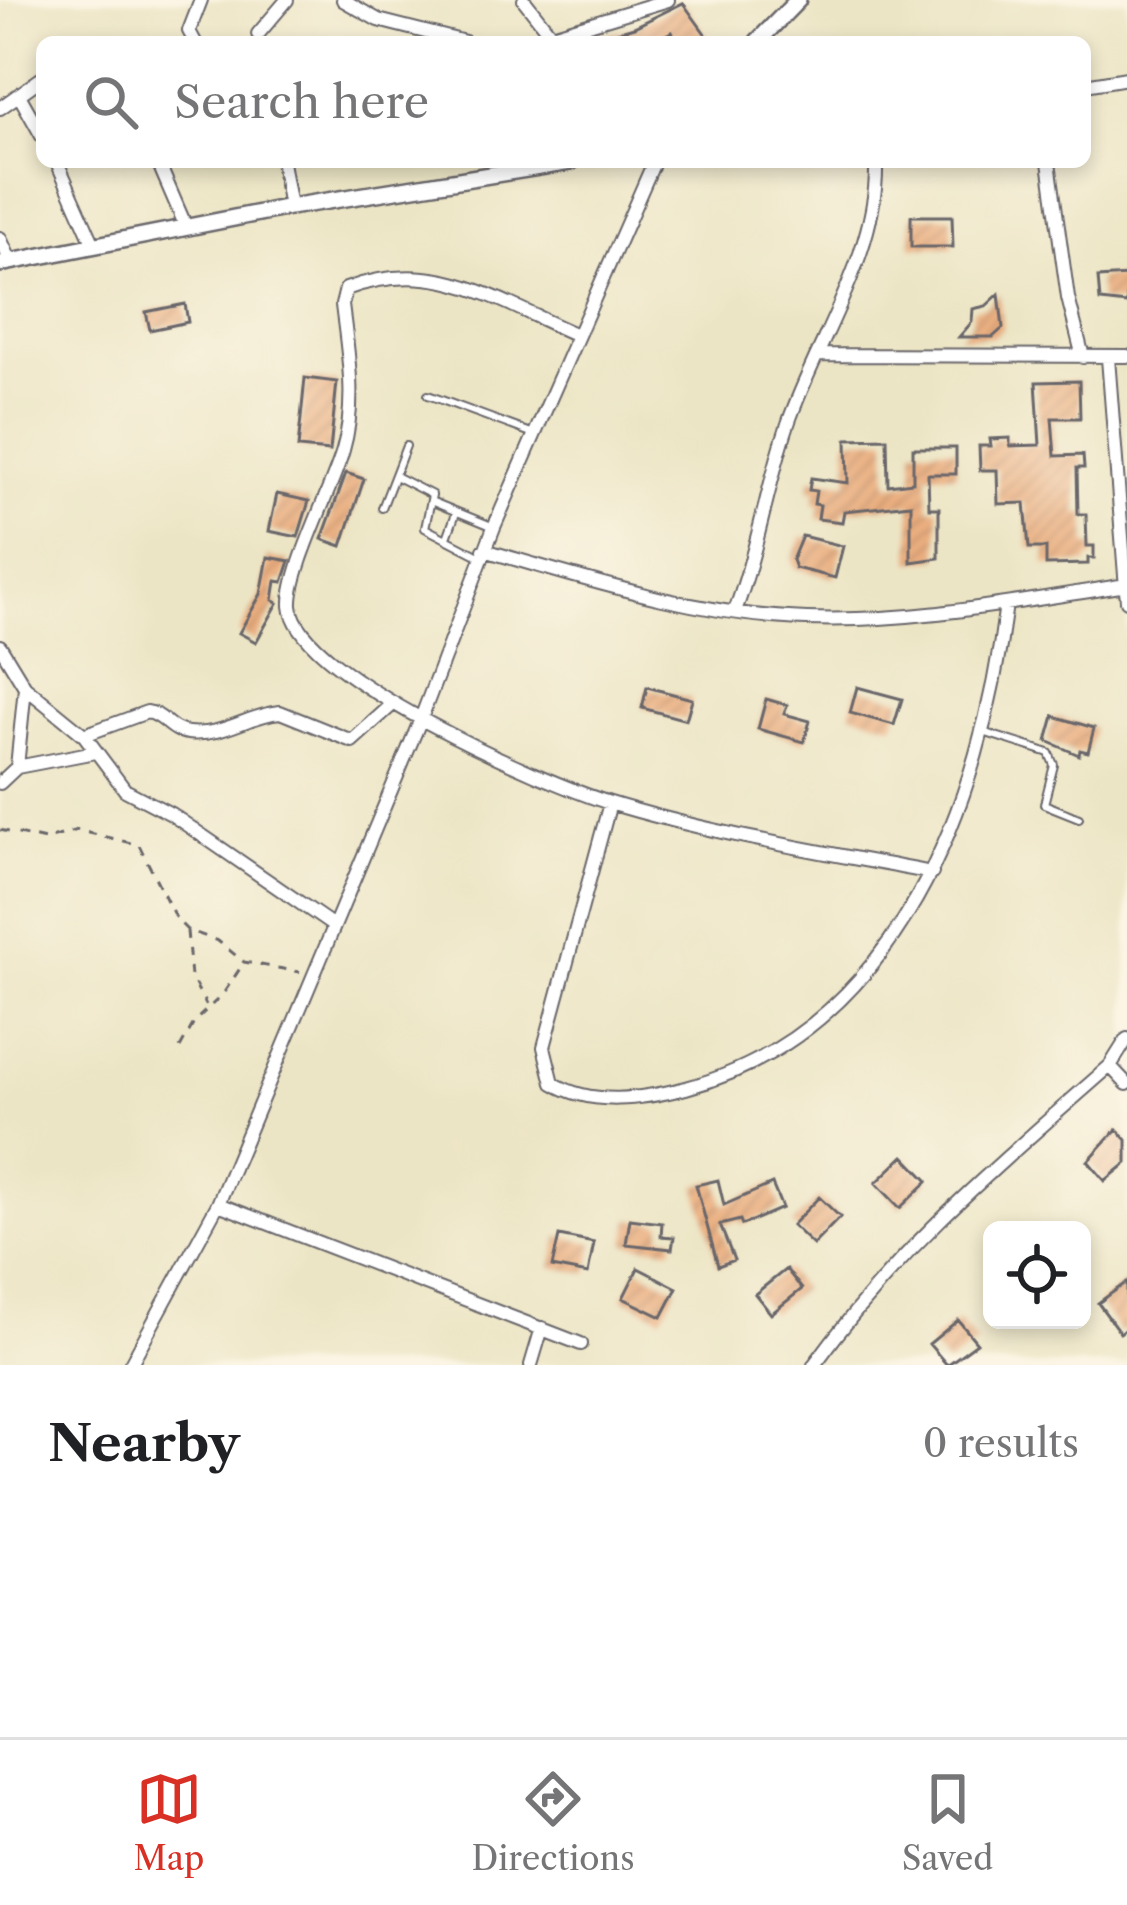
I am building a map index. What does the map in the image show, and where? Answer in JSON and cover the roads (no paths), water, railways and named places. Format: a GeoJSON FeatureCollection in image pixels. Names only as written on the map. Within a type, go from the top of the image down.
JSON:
{"type":"FeatureCollection","features":[{"type":"Feature","properties":{"kind":"street"},"geometry":{"type":"LineString","coordinates":[[192,36],[189,31],[200,0]]}},
{"type":"Feature","properties":{"kind":"street"},"geometry":{"type":"LineString","coordinates":[[258,34],[286,0]]}},
{"type":"Feature","properties":{"kind":"street"},"geometry":{"type":"LineString","coordinates":[[343,0],[378,20],[441,36]]}},
{"type":"Feature","properties":{"kind":"street"},"geometry":{"type":"LineString","coordinates":[[524,0],[552,36],[668,0]]}},
{"type":"Feature","properties":{"kind":"street"},"geometry":{"type":"LineString","coordinates":[[763,36],[798,0]]}},
{"type":"Feature","properties":{"kind":"street"},"geometry":{"type":"LineString","coordinates":[[1091,84],[1127,78]]}},
{"type":"Feature","properties":{"kind":"street"},"geometry":{"type":"LineString","coordinates":[[0,107],[36,82]]}},
{"type":"Feature","properties":{"kind":"street"},"geometry":{"type":"LineString","coordinates":[[19,95],[36,125]]}},
{"type":"Feature","properties":{"kind":"street"},"geometry":{"type":"LineString","coordinates":[[60,168],[94,245]]}},
{"type":"Feature","properties":{"kind":"street"},"geometry":{"type":"LineString","coordinates":[[161,168],[186,226]]}},
{"type":"Feature","properties":{"kind":"street"},"geometry":{"type":"LineString","coordinates":[[283,168],[290,207]]}},
{"type":"Feature","properties":{"kind":"street"},"geometry":{"type":"LineString","coordinates":[[0,238],[5,263],[290,207],[534,168]]}},
{"type":"Feature","properties":{"kind":"street"},"geometry":{"type":"LineString","coordinates":[[130,1365],[218,1204],[420,721],[494,527],[651,168]]}},
{"type":"Feature","properties":{"kind":"street"},"geometry":{"type":"LineString","coordinates":[[735,611],[789,419],[820,355],[866,221],[875,168]]}},
{"type":"Feature","properties":{"kind":"street"},"geometry":{"type":"LineString","coordinates":[[1050,168],[1068,298],[1083,357]]}},
{"type":"Feature","properties":{"kind":"street"},"geometry":{"type":"LineString","coordinates":[[578,335],[453,279],[400,277],[350,286],[343,295],[351,409],[344,447],[291,603],[296,623],[344,673],[420,721],[610,803],[932,873]]}},
{"type":"Feature","properties":{"kind":"street"},"geometry":{"type":"LineString","coordinates":[[820,355],[1127,356]]}},
{"type":"Feature","properties":{"kind":"street"},"geometry":{"type":"LineString","coordinates":[[483,554],[735,611],[836,620],[1126,591],[1108,358]]}},
{"type":"Feature","properties":{"kind":"street"},"geometry":{"type":"LineString","coordinates":[[610,803],[544,1046],[553,1083],[573,1096],[601,1100],[673,1091],[727,1077],[769,1057],[809,1026],[868,968],[910,917],[968,788],[1006,604]]}},
{"type":"Feature","properties":{"kind":"street"},"geometry":{"type":"LineString","coordinates":[[0,646],[25,687],[84,735],[136,799],[170,814],[332,925]]}},
{"type":"Feature","properties":{"kind":"street"},"geometry":{"type":"LineString","coordinates":[[16,767],[25,687]]}},
{"type":"Feature","properties":{"kind":"street"},"geometry":{"type":"LineString","coordinates":[[84,735],[147,712],[177,731],[199,734],[236,728],[280,712],[352,741],[392,704]]}},
{"type":"Feature","properties":{"kind":"street"},"geometry":{"type":"LineString","coordinates":[[0,783],[16,767],[95,752]]}},
{"type":"Feature","properties":{"kind":"street"},"geometry":{"type":"LineString","coordinates":[[814,1365],[861,1300],[927,1227],[1110,1066],[1127,1039]]}},
{"type":"Feature","properties":{"kind":"street"},"geometry":{"type":"LineString","coordinates":[[1110,1066],[1127,1084]]}},
{"type":"Feature","properties":{"kind":"street"},"geometry":{"type":"LineString","coordinates":[[218,1204],[581,1344]]}},
{"type":"Feature","properties":{"kind":"street"},"geometry":{"type":"LineString","coordinates":[[531,1365],[542,1328]]}},
{"type":"Feature","properties":{"kind":"lane"},"geometry":{"type":"LineString","coordinates":[[428,395],[534,434]]}},
{"type":"Feature","properties":{"kind":"lane"},"geometry":{"type":"LineString","coordinates":[[382,508],[406,446]]}},
{"type":"Feature","properties":{"kind":"lane"},"geometry":{"type":"LineString","coordinates":[[395,476],[427,488],[433,502],[494,527]]}},
{"type":"Feature","properties":{"kind":"lane"},"geometry":{"type":"LineString","coordinates":[[433,502],[424,526],[483,554]]}},
{"type":"Feature","properties":{"kind":"lane"},"geometry":{"type":"LineString","coordinates":[[447,538],[456,512]]}},
{"type":"Feature","properties":{"kind":"lane"},"geometry":{"type":"LineString","coordinates":[[983,732],[1049,753],[1054,765],[1044,804],[1079,818]]}}]}
